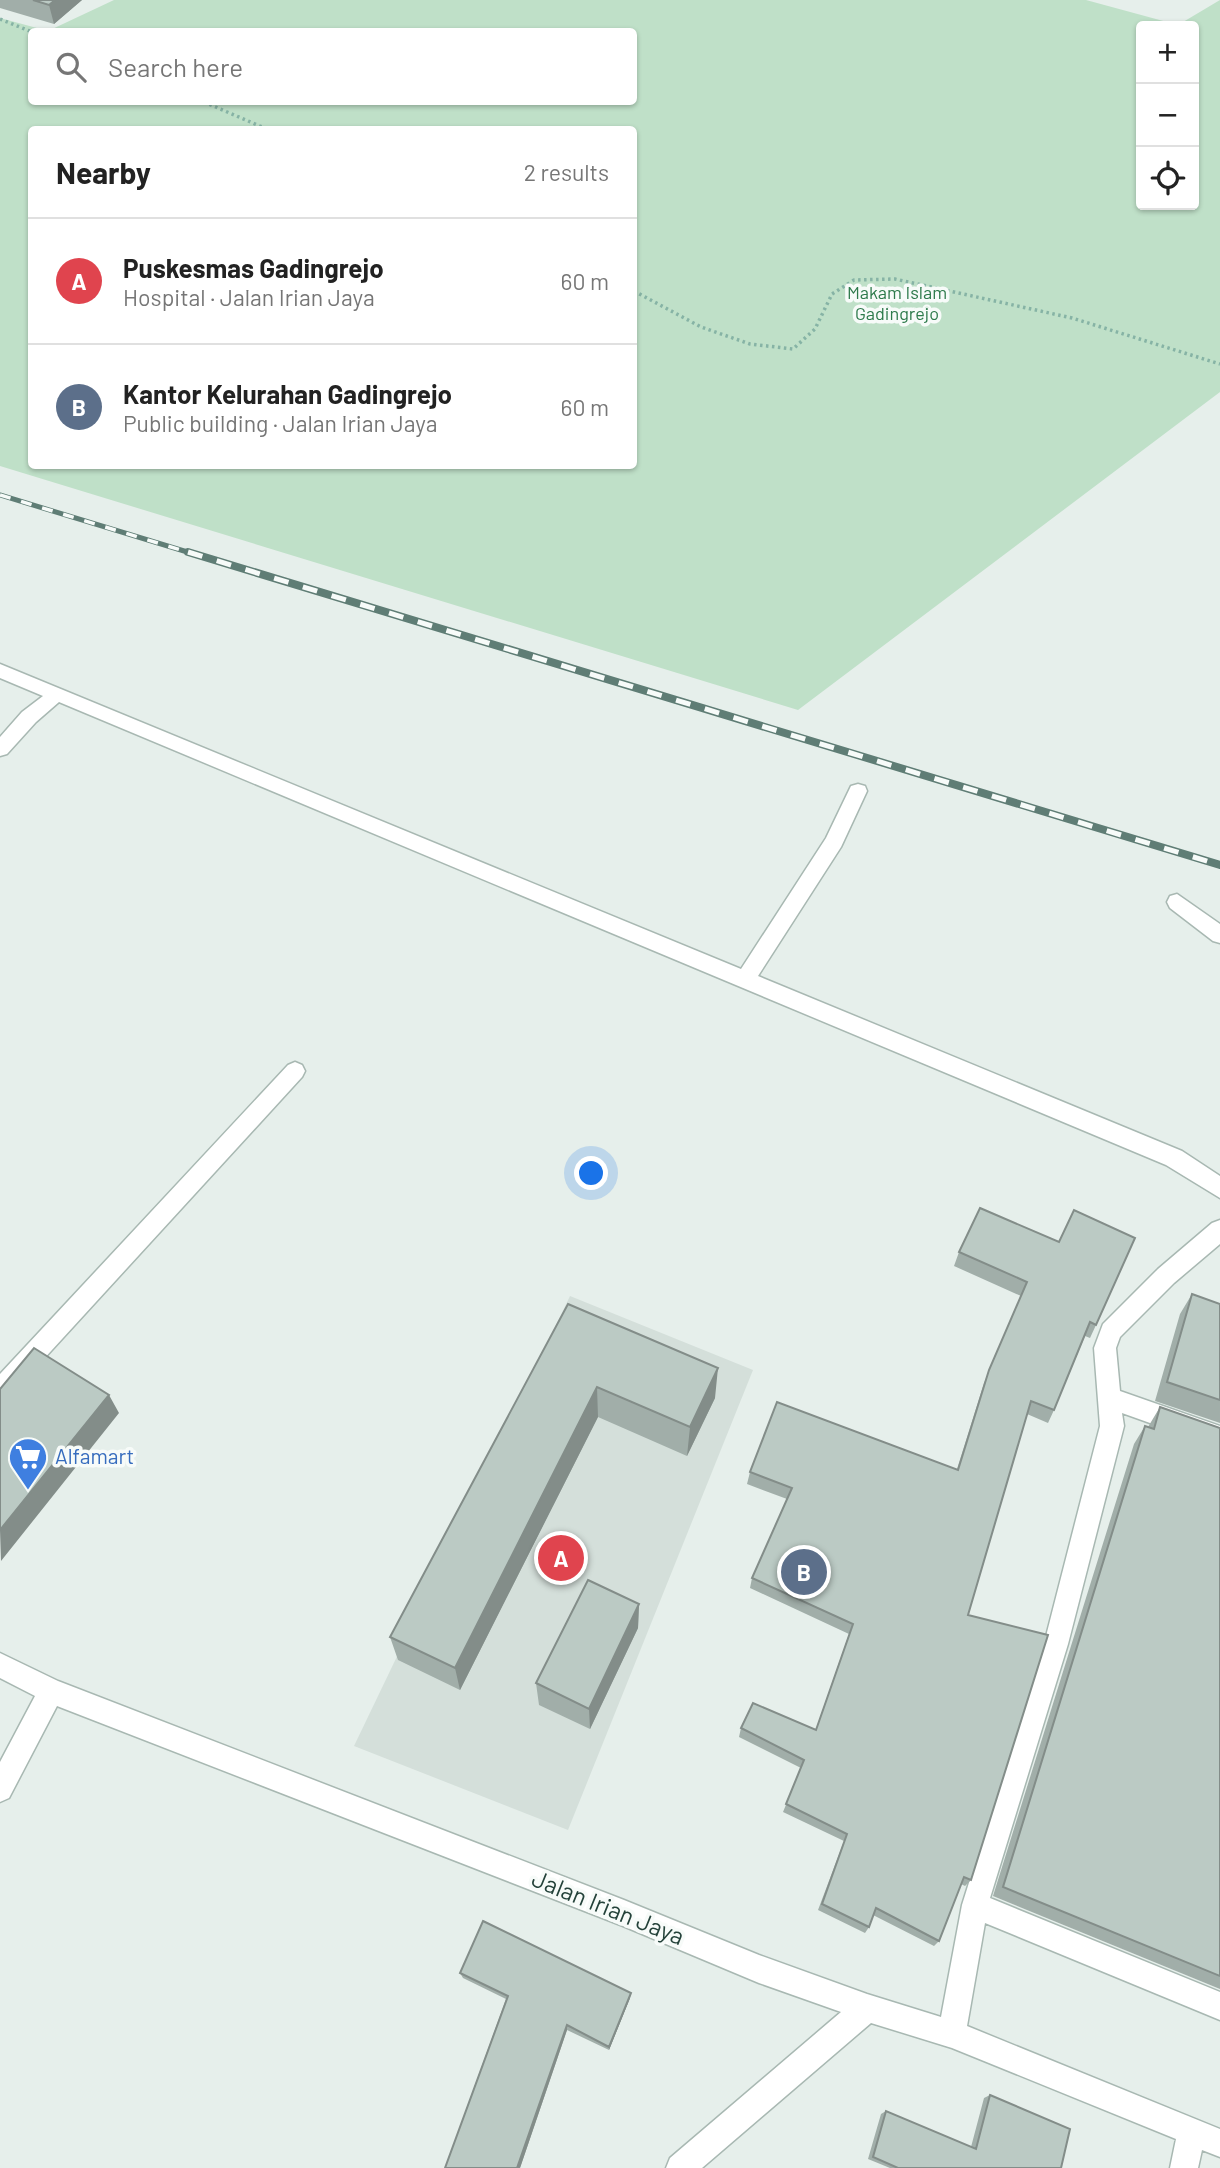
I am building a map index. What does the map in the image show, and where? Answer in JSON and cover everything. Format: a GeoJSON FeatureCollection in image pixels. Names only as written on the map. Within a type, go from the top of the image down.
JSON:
{"type":"FeatureCollection","features":[{"type":"Feature","properties":{"kind":"street"},"geometry":{"type":"LineString","coordinates":[[0,671],[321,801],[1174,1158],[1220,1188]]}},
{"type":"Feature","properties":{"kind":"street"},"geometry":{"type":"LineString","coordinates":[[0,749],[29,718],[57,694]]}},
{"type":"Feature","properties":{"kind":"street"},"geometry":{"type":"LineString","coordinates":[[745,979],[834,842],[858,790]]}},
{"type":"Feature","properties":{"kind":"street"},"geometry":{"type":"LineString","coordinates":[[1177,902],[1220,935]]}},
{"type":"Feature","properties":{"kind":"street"},"geometry":{"type":"LineString","coordinates":[[0,1390],[295,1072]]}},
{"type":"Feature","properties":{"kind":"street"},"geometry":{"type":"LineString","coordinates":[[952,2034],[975,1905],[1056,1644],[1112,1426],[1105,1348],[1111,1331],[1166,1276],[1220,1230]]}},
{"type":"Feature","properties":{"kind":"street"},"geometry":{"type":"LineString","coordinates":[[1110,1398],[1220,1437]]}},
{"type":"Feature","properties":{"kind":"street","name":"Jalan Irian Jaya"},"geometry":{"type":"LineString","coordinates":[[0,1664],[51,1691],[624,1913],[759,1969],[867,2008],[952,2034],[1220,2143]]}},
{"type":"Feature","properties":{"kind":"street"},"geometry":{"type":"LineString","coordinates":[[0,1788],[51,1691]]}},
{"type":"Feature","properties":{"kind":"street"},"geometry":{"type":"LineString","coordinates":[[975,1905],[1220,2006]]}},
{"type":"Feature","properties":{"kind":"street"},"geometry":{"type":"LineString","coordinates":[[680,2168],[702,2146],[867,2008]]}},
{"type":"Feature","properties":{"kind":"street"},"geometry":{"type":"LineString","coordinates":[[1184,2168],[1191,2132]]}},
{"type":"Feature","properties":{"kind":"path"},"geometry":{"type":"LineString","coordinates":[[0,19],[28,30]]}},
{"type":"Feature","properties":{"kind":"path"},"geometry":{"type":"LineString","coordinates":[[211,105],[261,126]]}},
{"type":"Feature","properties":{"kind":"path"},"geometry":{"type":"LineString","coordinates":[[637,293],[701,327],[750,344],[793,349],[815,329],[832,294],[855,281],[895,279],[1072,318],[1220,364]]}},
{"type":"Feature","properties":{"kind":"shaded area"},"geometry":{"type":"Polygon","coordinates":[[[570,1296],[753,1370],[568,1830],[354,1746],[570,1296]]]}},
{"type":"Feature","properties":{"kind":"green space","name":"Makam Islam Gadingrejo"},"geometry":{"type":"Polygon","coordinates":[[[114,0],[1086,0],[1163,21],[1136,21],[1136,210],[1199,210],[1199,21],[1185,21],[1220,0],[1220,392],[798,710],[0,466],[0,18],[37,28],[28,28],[28,105],[637,105],[637,28],[54,28],[114,0]]]}},
{"type":"Feature","properties":{"kind":"building"},"geometry":{"type":"Polygon","coordinates":[[[33,0],[55,0],[49,5],[33,0]]]}},
{"type":"Feature","properties":{"kind":"building"},"geometry":{"type":"Polygon","coordinates":[[[980,1208],[1059,1242],[1074,1210],[1135,1238],[1096,1325],[1090,1322],[1054,1410],[1031,1401],[968,1615],[1048,1635],[971,1880],[964,1877],[939,1941],[876,1908],[869,1927],[822,1904],[847,1834],[786,1804],[804,1760],[741,1728],[753,1703],[816,1730],[853,1624],[752,1578],[792,1488],[750,1472],[777,1402],[958,1470],[989,1370],[1027,1282],[959,1252],[980,1208]]]}},
{"type":"Feature","properties":{"kind":"building"},"geometry":{"type":"Polygon","coordinates":[[[1192,1294],[1220,1304],[1220,1400],[1167,1382],[1192,1294]]]}},
{"type":"Feature","properties":{"kind":"building"},"geometry":{"type":"Polygon","coordinates":[[[568,1304],[718,1368],[690,1427],[597,1387],[455,1668],[390,1637],[568,1304]]]}},
{"type":"Feature","properties":{"kind":"building","name":"Alfamart"},"geometry":{"type":"Polygon","coordinates":[[[34,1348],[109,1395],[0,1530],[0,1389],[34,1348]]]}},
{"type":"Feature","properties":{"kind":"building"},"geometry":{"type":"Polygon","coordinates":[[[1160,1407],[1220,1428],[1220,1976],[1003,1887],[1145,1426],[1154,1429],[1160,1407]]]}},
{"type":"Feature","properties":{"kind":"building"},"geometry":{"type":"Polygon","coordinates":[[[588,1580],[639,1604],[589,1709],[536,1683],[588,1580]]]}},
{"type":"Feature","properties":{"kind":"building"},"geometry":{"type":"Polygon","coordinates":[[[483,1921],[631,1993],[609,2047],[567,2025],[517,2168],[445,2168],[508,1996],[460,1973],[483,1921]]]}},
{"type":"Feature","properties":{"kind":"building"},"geometry":{"type":"Polygon","coordinates":[[[990,2095],[1070,2129],[1061,2168],[898,2168],[873,2157],[886,2111],[976,2149],[990,2095]]]}},
{"type":"Feature","properties":{"kind":"railway"},"geometry":{"type":"LineString","coordinates":[[0,495],[194,554]]}},
{"type":"Feature","properties":{"kind":"railway"},"geometry":{"type":"LineString","coordinates":[[188,552],[1220,865]]}},
{"type":"Feature","properties":{"kind":"place","name":"Alfamart"},"geometry":{"type":"Point","coordinates":[28,1491]}},
{"type":"Feature","properties":{"kind":"place","name":"Puskesmas Gadingrejo"},"geometry":{"type":"Point","coordinates":[561,1558]}},
{"type":"Feature","properties":{"kind":"place","name":"Kantor Kelurahan Gadingrejo"},"geometry":{"type":"Point","coordinates":[804,1572]}}]}
